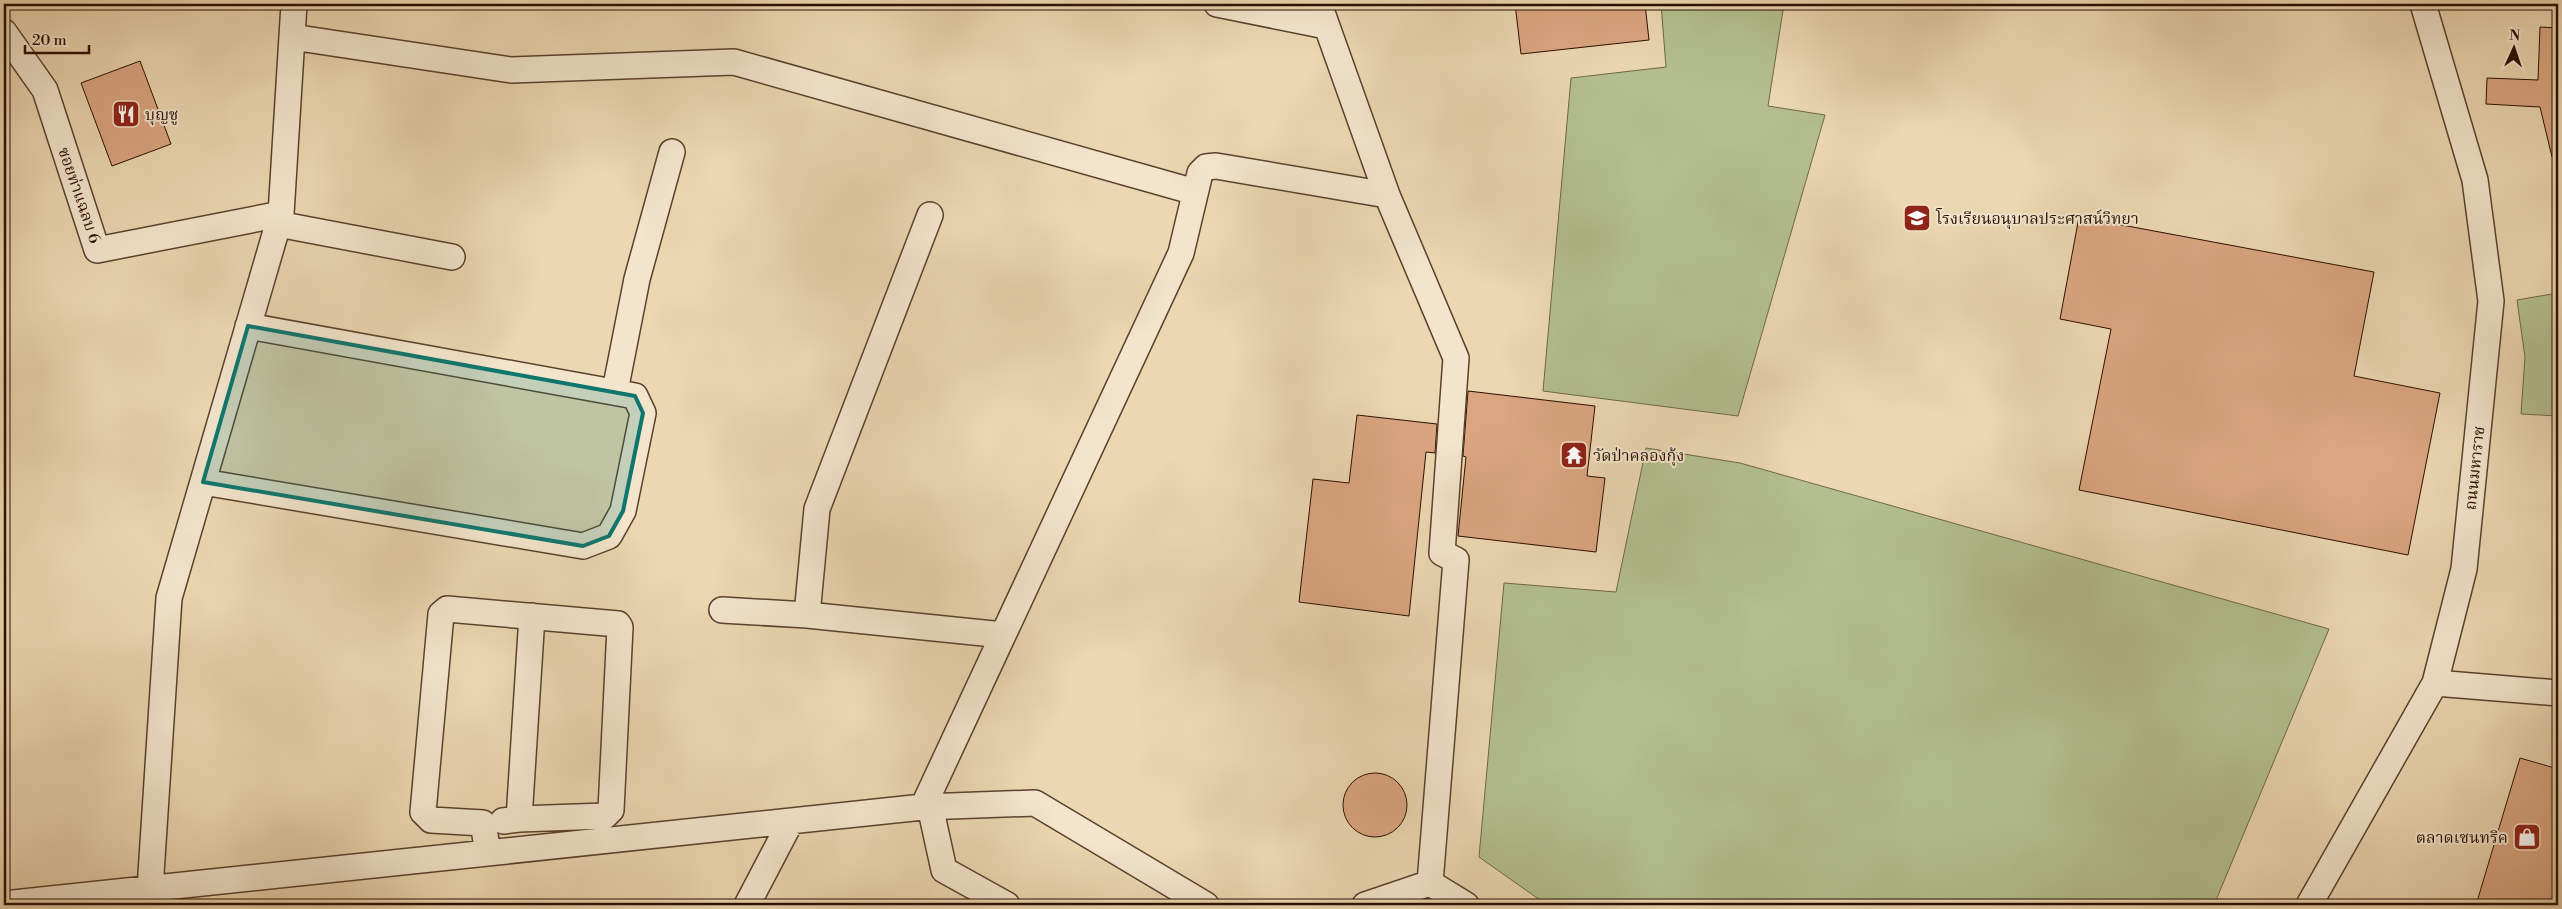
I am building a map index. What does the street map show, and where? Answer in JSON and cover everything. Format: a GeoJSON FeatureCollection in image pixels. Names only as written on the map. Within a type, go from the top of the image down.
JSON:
{"type":"FeatureCollection","features":[{"type":"Feature","properties":{"kind":"street"},"geometry":{"type":"LineString","coordinates":[[152,897],[170,598],[279,219],[294,4]]}},
{"type":"Feature","properties":{"kind":"street"},"geometry":{"type":"LineString","coordinates":[[1217,4],[1322,15],[1387,195],[1456,358],[1442,553],[1456,560],[1430,883]]}},
{"type":"Feature","properties":{"kind":"street","name":"ถนนมหาราช"},"geometry":{"type":"LineString","coordinates":[[2318,903],[2435,683],[2464,569],[2490,301],[2475,180],[2423,4]]}},
{"type":"Feature","properties":{"kind":"street","name":"ซอยท่าแฉลบ 6"},"geometry":{"type":"LineString","coordinates":[[4,32],[45,90],[97,250],[279,219]]}},
{"type":"Feature","properties":{"kind":"street"},"geometry":{"type":"LineString","coordinates":[[292,37],[511,70],[734,62],[1195,192]]}},
{"type":"Feature","properties":{"kind":"street"},"geometry":{"type":"LineString","coordinates":[[615,391],[637,279],[672,152]]}},
{"type":"Feature","properties":{"kind":"street"},"geometry":{"type":"LineString","coordinates":[[1007,905],[944,870],[927,807],[1003,635],[1181,253],[1200,174],[1206,168],[1216,166],[1387,195]]}},
{"type":"Feature","properties":{"kind":"street"},"geometry":{"type":"LineString","coordinates":[[807,615],[817,509],[930,215]]}},
{"type":"Feature","properties":{"kind":"street"},"geometry":{"type":"LineString","coordinates":[[279,219],[452,257]]}},
{"type":"Feature","properties":{"kind":"street"},"geometry":{"type":"LineString","coordinates":[[203,482],[583,546],[609,536],[623,511],[643,414],[635,396],[248,326]]}},
{"type":"Feature","properties":{"kind":"street"},"geometry":{"type":"LineString","coordinates":[[447,609],[620,625],[611,810],[605,816],[519,819],[483,823],[431,820],[423,812],[441,614],[447,609]]}},
{"type":"Feature","properties":{"kind":"street"},"geometry":{"type":"LineString","coordinates":[[722,610],[807,615],[1003,635]]}},
{"type":"Feature","properties":{"kind":"street"},"geometry":{"type":"LineString","coordinates":[[519,819],[532,616]]}},
{"type":"Feature","properties":{"kind":"street"},"geometry":{"type":"LineString","coordinates":[[2435,683],[2558,693]]}},
{"type":"Feature","properties":{"kind":"street"},"geometry":{"type":"LineString","coordinates":[[4,904],[152,897],[488,853],[791,820],[927,807],[1035,803],[1206,905]]}},
{"type":"Feature","properties":{"kind":"street"},"geometry":{"type":"LineString","coordinates":[[747,905],[791,820]]}},
{"type":"Feature","properties":{"kind":"street"},"geometry":{"type":"LineString","coordinates":[[483,823],[488,853]]}},
{"type":"Feature","properties":{"kind":"street"},"geometry":{"type":"LineString","coordinates":[[1366,905],[1430,883]]}},
{"type":"Feature","properties":{"kind":"street"},"geometry":{"type":"LineString","coordinates":[[1430,883],[1466,905]]}},
{"type":"Feature","properties":{"kind":"highlighted area"},"geometry":{"type":"Polygon","coordinates":[[[248,326],[615,391],[635,396],[643,413],[623,511],[609,536],[583,546],[203,482],[248,326]]]}},
{"type":"Feature","properties":{"kind":"green space"},"geometry":{"type":"Polygon","coordinates":[[[1661,4],[1784,4],[1768,106],[1825,115],[1738,416],[1543,391],[1571,78],[1666,67],[1661,4]]]}},
{"type":"Feature","properties":{"kind":"green space"},"geometry":{"type":"Polygon","coordinates":[[[2558,293],[2558,416],[2521,414],[2525,357],[2517,300],[2558,293]]]}},
{"type":"Feature","properties":{"kind":"green space"},"geometry":{"type":"Polygon","coordinates":[[[1646,448],[1740,463],[2329,629],[2214,905],[1547,905],[1479,857],[1504,583],[1616,592],[1646,448]]]}},
{"type":"Feature","properties":{"kind":"building"},"geometry":{"type":"Polygon","coordinates":[[[1515,4],[1645,4],[1649,40],[1521,54],[1515,4]]]}},
{"type":"Feature","properties":{"kind":"building"},"geometry":{"type":"Polygon","coordinates":[[[2540,27],[2558,28],[2558,156],[2552,157],[2540,107],[2486,104],[2487,78],[2538,80],[2540,27]]]}},
{"type":"Feature","properties":{"kind":"building","name":"บุญชู"},"geometry":{"type":"Polygon","coordinates":[[[140,61],[171,144],[112,166],[81,83],[140,61]]]}},
{"type":"Feature","properties":{"kind":"building"},"geometry":{"type":"Polygon","coordinates":[[[2079,217],[2374,272],[2354,376],[2440,393],[2408,555],[2079,490],[2111,329],[2060,319],[2079,217]]]}},
{"type":"Feature","properties":{"kind":"building"},"geometry":{"type":"Polygon","coordinates":[[[1468,391],[1595,406],[1587,476],[1605,478],[1596,552],[1458,536],[1466,457],[1463,456],[1468,391]]]}},
{"type":"Feature","properties":{"kind":"building"},"geometry":{"type":"Polygon","coordinates":[[[1357,415],[1437,424],[1435,453],[1426,452],[1409,616],[1299,602],[1313,479],[1349,483],[1357,415]]]}},
{"type":"Feature","properties":{"kind":"building","name":"ตลาดเซนทริค"},"geometry":{"type":"Polygon","coordinates":[[[2520,758],[2558,769],[2558,905],[2476,905],[2520,758]]]}},
{"type":"Feature","properties":{"kind":"building"},"geometry":{"type":"Polygon","coordinates":[[[1369,773],[1381,773],[1398,782],[1405,793],[1407,805],[1405,817],[1398,828],[1381,837],[1369,837],[1357,832],[1348,823],[1343,811],[1343,799],[1348,787],[1357,778],[1369,773]]]}},
{"type":"Feature","properties":{"kind":"place","name":"บุญชู"},"geometry":{"type":"Point","coordinates":[126,114]}},
{"type":"Feature","properties":{"kind":"place","name":"โรงเรียนอนุบาลประศาสน์วิทยา"},"geometry":{"type":"Point","coordinates":[1917,218]}},
{"type":"Feature","properties":{"kind":"place","name":"วัดป่าคลองกุ้ง"},"geometry":{"type":"Point","coordinates":[1574,455]}},
{"type":"Feature","properties":{"kind":"place","name":"ตลาดเซนทริค"},"geometry":{"type":"Point","coordinates":[2527,837]}}]}
